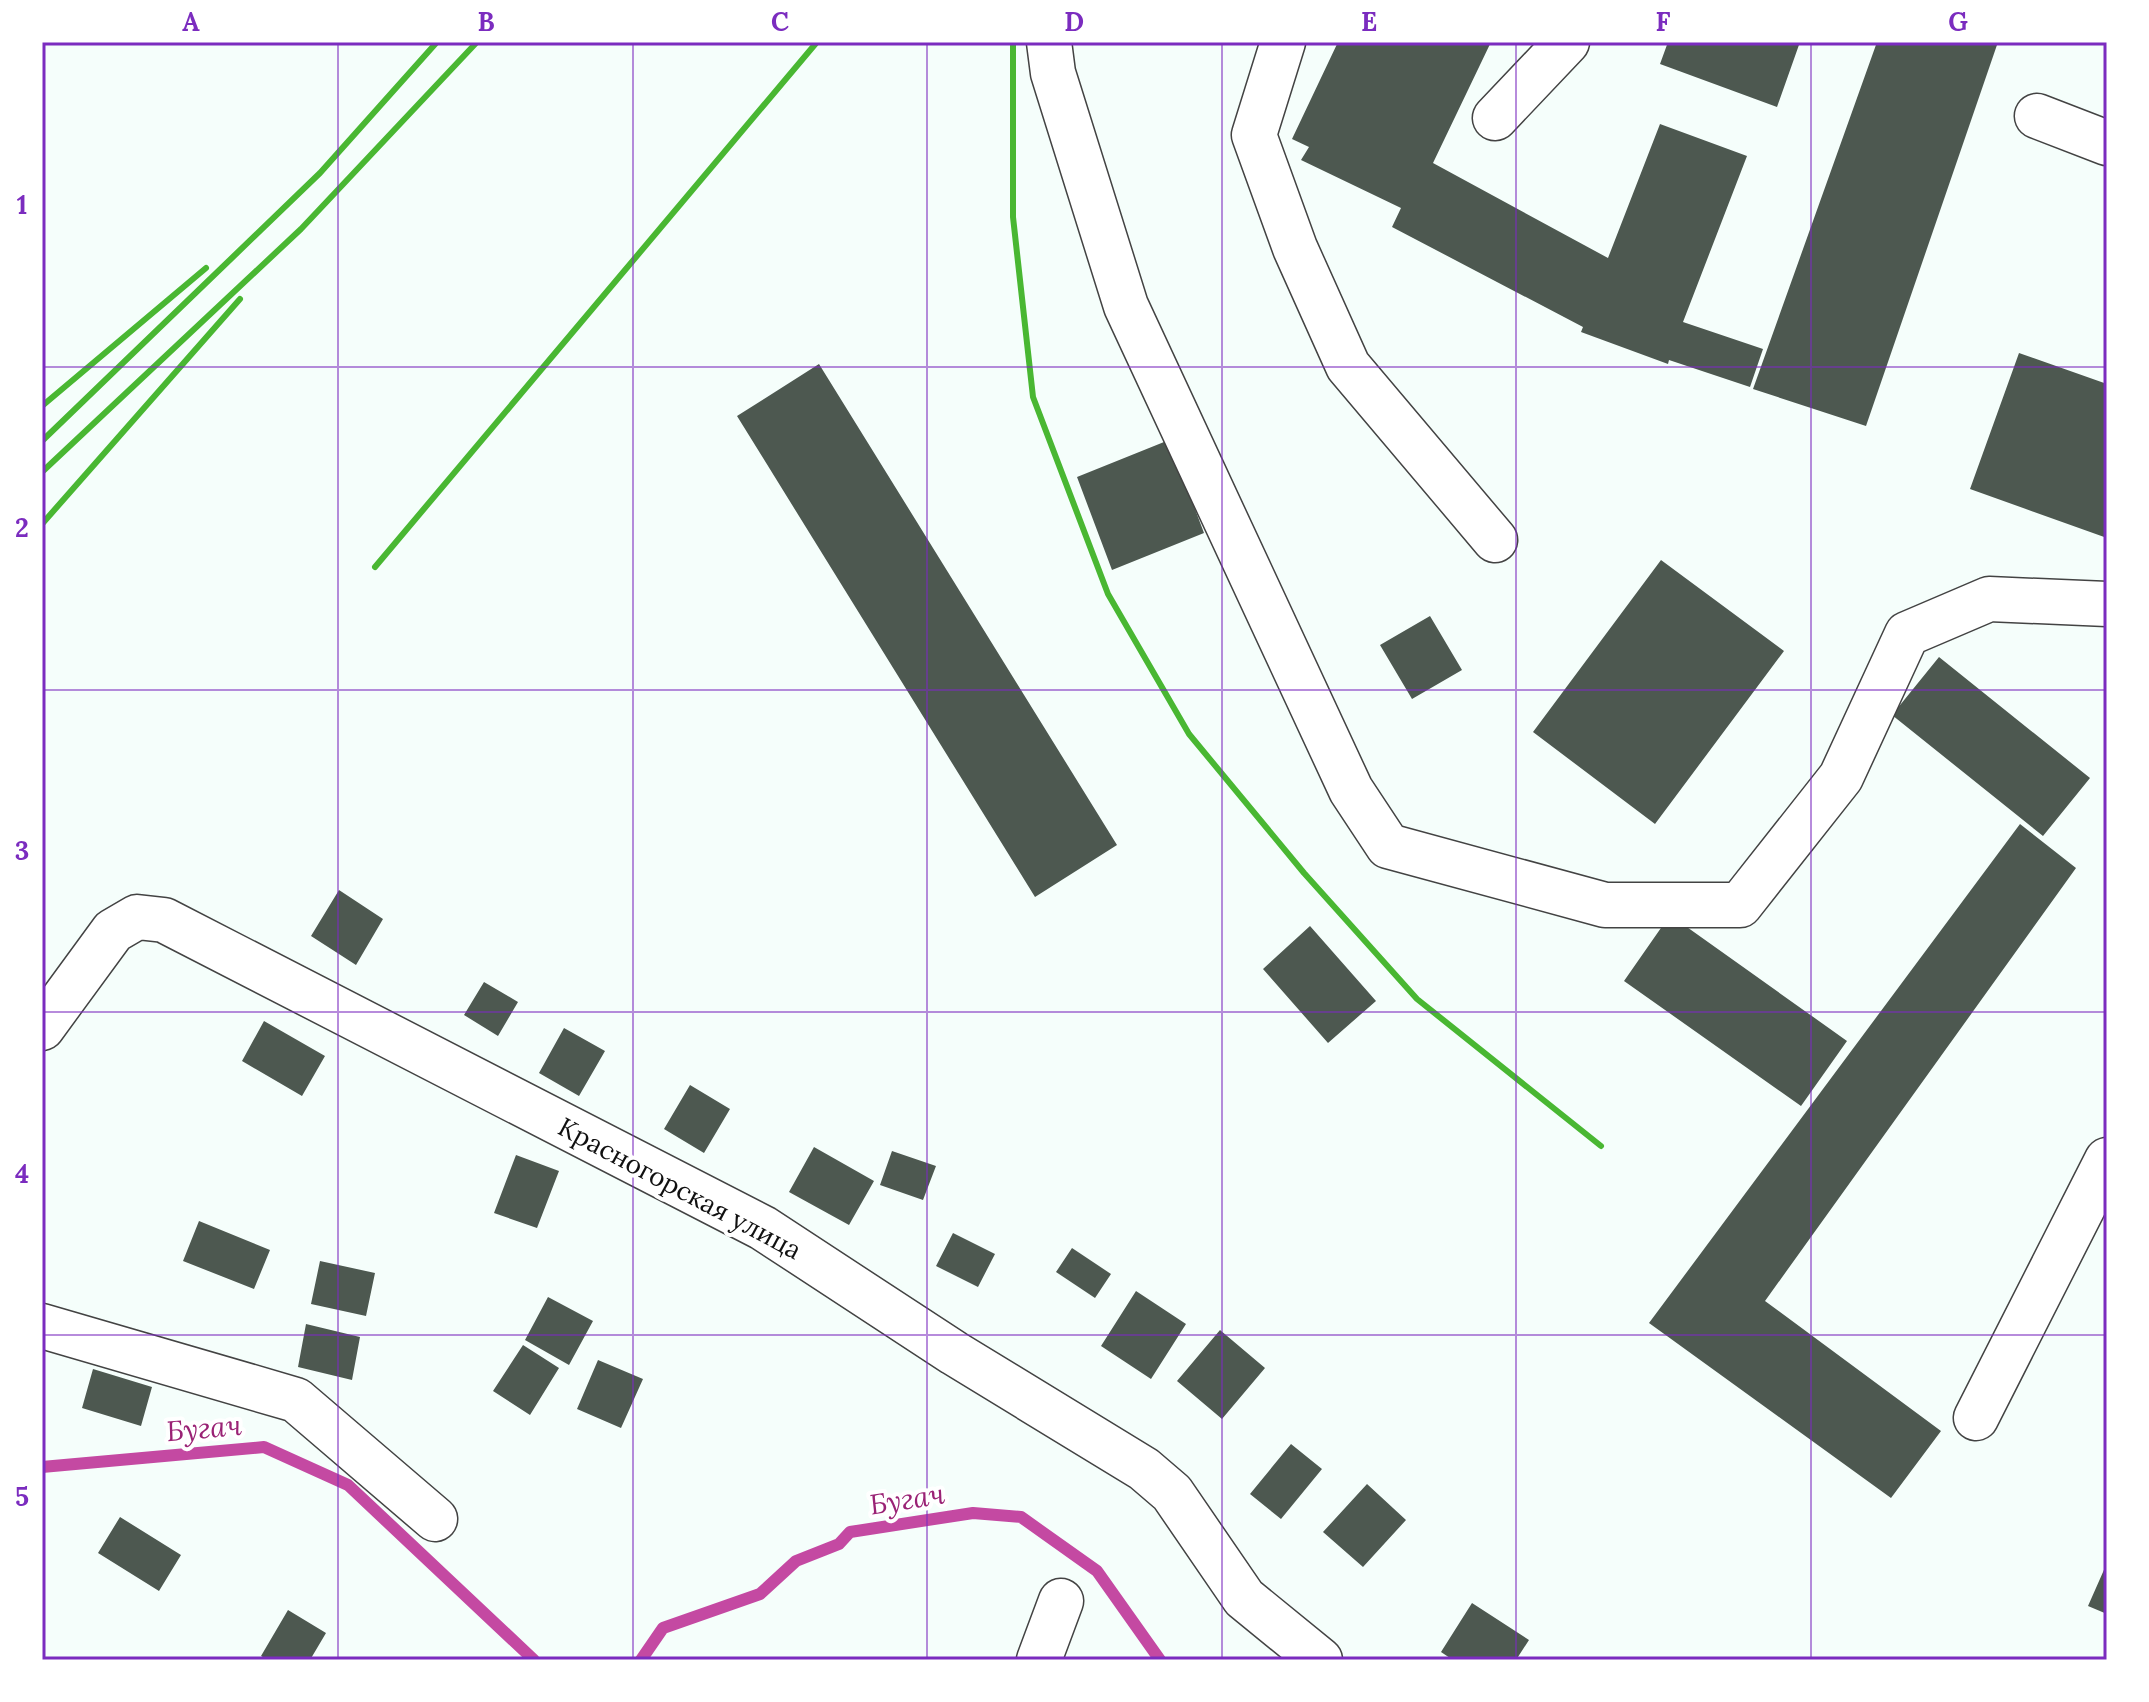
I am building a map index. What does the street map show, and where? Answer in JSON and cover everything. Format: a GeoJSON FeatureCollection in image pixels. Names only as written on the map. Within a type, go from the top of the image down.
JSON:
{"type":"FeatureCollection","features":[{"type":"Feature","properties":{"kind":"street"},"geometry":{"type":"LineString","coordinates":[[1049,42],[1053,73],[1126,306],[1351,790],[1388,846],[1444,864],[1605,905],[1740,905],[1841,777],[1907,634],[1989,599],[2107,604]]}},
{"type":"Feature","properties":{"kind":"street"},"geometry":{"type":"LineString","coordinates":[[1283,42],[1254,135],[1295,248],[1348,366],[1495,540]]}},
{"type":"Feature","properties":{"kind":"street"},"geometry":{"type":"LineString","coordinates":[[1495,118],[1567,42]]}},
{"type":"Feature","properties":{"kind":"street"},"geometry":{"type":"LineString","coordinates":[[2037,116],[2107,143]]}},
{"type":"Feature","properties":{"kind":"street","name":"Красногорская улица"},"geometry":{"type":"LineString","coordinates":[[42,1028],[113,931],[137,917],[164,920],[763,1228],[954,1353],[1144,1469],[1172,1493],[1244,1598],[1320,1660]]}},
{"type":"Feature","properties":{"kind":"street"},"geometry":{"type":"LineString","coordinates":[[1976,1418],[2107,1160]]}},
{"type":"Feature","properties":{"kind":"street"},"geometry":{"type":"LineString","coordinates":[[42,1326],[296,1400],[435,1519]]}},
{"type":"Feature","properties":{"kind":"street"},"geometry":{"type":"LineString","coordinates":[[1039,1660],[1061,1601]]}},
{"type":"Feature","properties":{"kind":"building"},"geometry":{"type":"Polygon","coordinates":[[[1338,42],[1491,42],[1433,163],[1608,258],[1660,124],[1747,156],[1683,322],[1763,349],[1750,387],[1669,360],[1668,364],[1581,332],[1583,327],[1392,227],[1401,208],[1301,160],[1309,147],[1292,139],[1338,42]]]}},
{"type":"Feature","properties":{"kind":"building"},"geometry":{"type":"Polygon","coordinates":[[[1668,42],[1800,42],[1777,107],[1660,64],[1668,42]]]}},
{"type":"Feature","properties":{"kind":"building"},"geometry":{"type":"Polygon","coordinates":[[[1877,42],[1998,42],[1866,426],[1753,389],[1877,42]]]}},
{"type":"Feature","properties":{"kind":"building"},"geometry":{"type":"Polygon","coordinates":[[[2019,353],[2107,384],[2107,538],[1970,489],[2019,353]]]}},
{"type":"Feature","properties":{"kind":"building"},"geometry":{"type":"Polygon","coordinates":[[[819,364],[1117,845],[1035,897],[737,416],[819,364]]]}},
{"type":"Feature","properties":{"kind":"building"},"geometry":{"type":"Polygon","coordinates":[[[1169,440],[1204,533],[1112,570],[1077,477],[1169,440]]]}},
{"type":"Feature","properties":{"kind":"building"},"geometry":{"type":"Polygon","coordinates":[[[1661,560],[1784,651],[1655,824],[1533,732],[1661,560]]]}},
{"type":"Feature","properties":{"kind":"building"},"geometry":{"type":"Polygon","coordinates":[[[1430,616],[1462,670],[1412,699],[1380,645],[1430,616]]]}},
{"type":"Feature","properties":{"kind":"building"},"geometry":{"type":"Polygon","coordinates":[[[1939,657],[2090,778],[2043,836],[1892,715],[1939,657]]]}},
{"type":"Feature","properties":{"kind":"building"},"geometry":{"type":"Polygon","coordinates":[[[2020,824],[2076,868],[1765,1301],[1941,1431],[1891,1498],[1649,1323],[2020,824]]]}},
{"type":"Feature","properties":{"kind":"building"},"geometry":{"type":"Polygon","coordinates":[[[339,890],[383,919],[356,965],[311,936],[339,890]]]}},
{"type":"Feature","properties":{"kind":"building"},"geometry":{"type":"Polygon","coordinates":[[[1670,915],[1847,1041],[1801,1106],[1624,981],[1670,915]]]}},
{"type":"Feature","properties":{"kind":"building"},"geometry":{"type":"Polygon","coordinates":[[[1310,926],[1376,1001],[1328,1043],[1263,969],[1310,926]]]}},
{"type":"Feature","properties":{"kind":"building"},"geometry":{"type":"Polygon","coordinates":[[[484,982],[518,1002],[498,1036],[464,1015],[484,982]]]}},
{"type":"Feature","properties":{"kind":"building"},"geometry":{"type":"Polygon","coordinates":[[[264,1021],[325,1056],[302,1096],[242,1061],[264,1021]]]}},
{"type":"Feature","properties":{"kind":"building"},"geometry":{"type":"Polygon","coordinates":[[[564,1028],[605,1051],[579,1096],[539,1073],[564,1028]]]}},
{"type":"Feature","properties":{"kind":"building"},"geometry":{"type":"Polygon","coordinates":[[[690,1085],[730,1109],[704,1153],[664,1129],[690,1085]]]}},
{"type":"Feature","properties":{"kind":"building"},"geometry":{"type":"Polygon","coordinates":[[[814,1147],[874,1181],[849,1225],[789,1192],[814,1147]]]}},
{"type":"Feature","properties":{"kind":"building"},"geometry":{"type":"Polygon","coordinates":[[[892,1151],[936,1166],[923,1200],[880,1185],[892,1151]]]}},
{"type":"Feature","properties":{"kind":"building"},"geometry":{"type":"Polygon","coordinates":[[[516,1155],[559,1171],[537,1228],[494,1213],[516,1155]]]}},
{"type":"Feature","properties":{"kind":"building"},"geometry":{"type":"Polygon","coordinates":[[[199,1221],[270,1250],[254,1289],[183,1261],[199,1221]]]}},
{"type":"Feature","properties":{"kind":"building"},"geometry":{"type":"Polygon","coordinates":[[[953,1233],[995,1254],[978,1287],[936,1266],[953,1233]]]}},
{"type":"Feature","properties":{"kind":"building"},"geometry":{"type":"Polygon","coordinates":[[[1072,1248],[1111,1274],[1095,1298],[1056,1272],[1072,1248]]]}},
{"type":"Feature","properties":{"kind":"building"},"geometry":{"type":"Polygon","coordinates":[[[320,1261],[375,1273],[366,1316],[311,1304],[320,1261]]]}},
{"type":"Feature","properties":{"kind":"building"},"geometry":{"type":"Polygon","coordinates":[[[1136,1291],[1186,1324],[1151,1379],[1101,1346],[1136,1291]]]}},
{"type":"Feature","properties":{"kind":"building"},"geometry":{"type":"Polygon","coordinates":[[[548,1297],[593,1321],[569,1365],[525,1340],[548,1297]]]}},
{"type":"Feature","properties":{"kind":"building"},"geometry":{"type":"Polygon","coordinates":[[[306,1324],[360,1337],[352,1380],[298,1367],[306,1324]]]}},
{"type":"Feature","properties":{"kind":"building"},"geometry":{"type":"Polygon","coordinates":[[[1220,1330],[1265,1368],[1222,1419],[1177,1381],[1220,1330]]]}},
{"type":"Feature","properties":{"kind":"building"},"geometry":{"type":"Polygon","coordinates":[[[523,1345],[559,1368],[530,1415],[493,1391],[523,1345]]]}},
{"type":"Feature","properties":{"kind":"building"},"geometry":{"type":"Polygon","coordinates":[[[598,1360],[643,1379],[621,1428],[577,1409],[598,1360]]]}},
{"type":"Feature","properties":{"kind":"building"},"geometry":{"type":"Polygon","coordinates":[[[93,1369],[152,1387],[141,1426],[82,1408],[93,1369]]]}},
{"type":"Feature","properties":{"kind":"building"},"geometry":{"type":"Polygon","coordinates":[[[1291,1444],[1322,1469],[1281,1519],[1250,1494],[1291,1444]]]}},
{"type":"Feature","properties":{"kind":"building"},"geometry":{"type":"Polygon","coordinates":[[[1367,1484],[1406,1520],[1363,1567],[1323,1532],[1367,1484]]]}},
{"type":"Feature","properties":{"kind":"building"},"geometry":{"type":"Polygon","coordinates":[[[120,1517],[181,1555],[159,1591],[98,1553],[120,1517]]]}},
{"type":"Feature","properties":{"kind":"building"},"geometry":{"type":"Polygon","coordinates":[[[2107,1563],[2107,1614],[2088,1606],[2107,1563]]]}},
{"type":"Feature","properties":{"kind":"building"},"geometry":{"type":"Polygon","coordinates":[[[1472,1603],[1529,1640],[1516,1660],[1453,1660],[1441,1652],[1472,1603]]]}},
{"type":"Feature","properties":{"kind":"building"},"geometry":{"type":"Polygon","coordinates":[[[288,1610],[326,1633],[310,1660],[268,1660],[261,1656],[288,1610]]]}},
{"type":"Feature","properties":{"kind":"waterway","name":"Бугач"},"geometry":{"type":"LineString","coordinates":[[42,1467],[264,1447],[348,1485],[534,1660]]}},
{"type":"Feature","properties":{"kind":"waterway","name":"Бугач"},"geometry":{"type":"LineString","coordinates":[[641,1660],[663,1628],[760,1594],[796,1561],[839,1544],[850,1532],[973,1513],[1021,1517],[1097,1571],[1160,1660]]}},
{"type":"Feature","properties":{"kind":"railway"},"geometry":{"type":"LineString","coordinates":[[42,441],[320,173],[437,42]]}},
{"type":"Feature","properties":{"kind":"railway"},"geometry":{"type":"LineString","coordinates":[[42,472],[301,229],[477,42]]}},
{"type":"Feature","properties":{"kind":"railway"},"geometry":{"type":"LineString","coordinates":[[375,567],[817,42]]}},
{"type":"Feature","properties":{"kind":"railway"},"geometry":{"type":"LineString","coordinates":[[1013,42],[1013,217],[1033,397],[1108,594],[1189,734],[1304,873],[1417,999],[1601,1146]]}},
{"type":"Feature","properties":{"kind":"railway"},"geometry":{"type":"LineString","coordinates":[[42,406],[206,268]]}},
{"type":"Feature","properties":{"kind":"railway"},"geometry":{"type":"LineString","coordinates":[[42,524],[240,299]]}}]}
